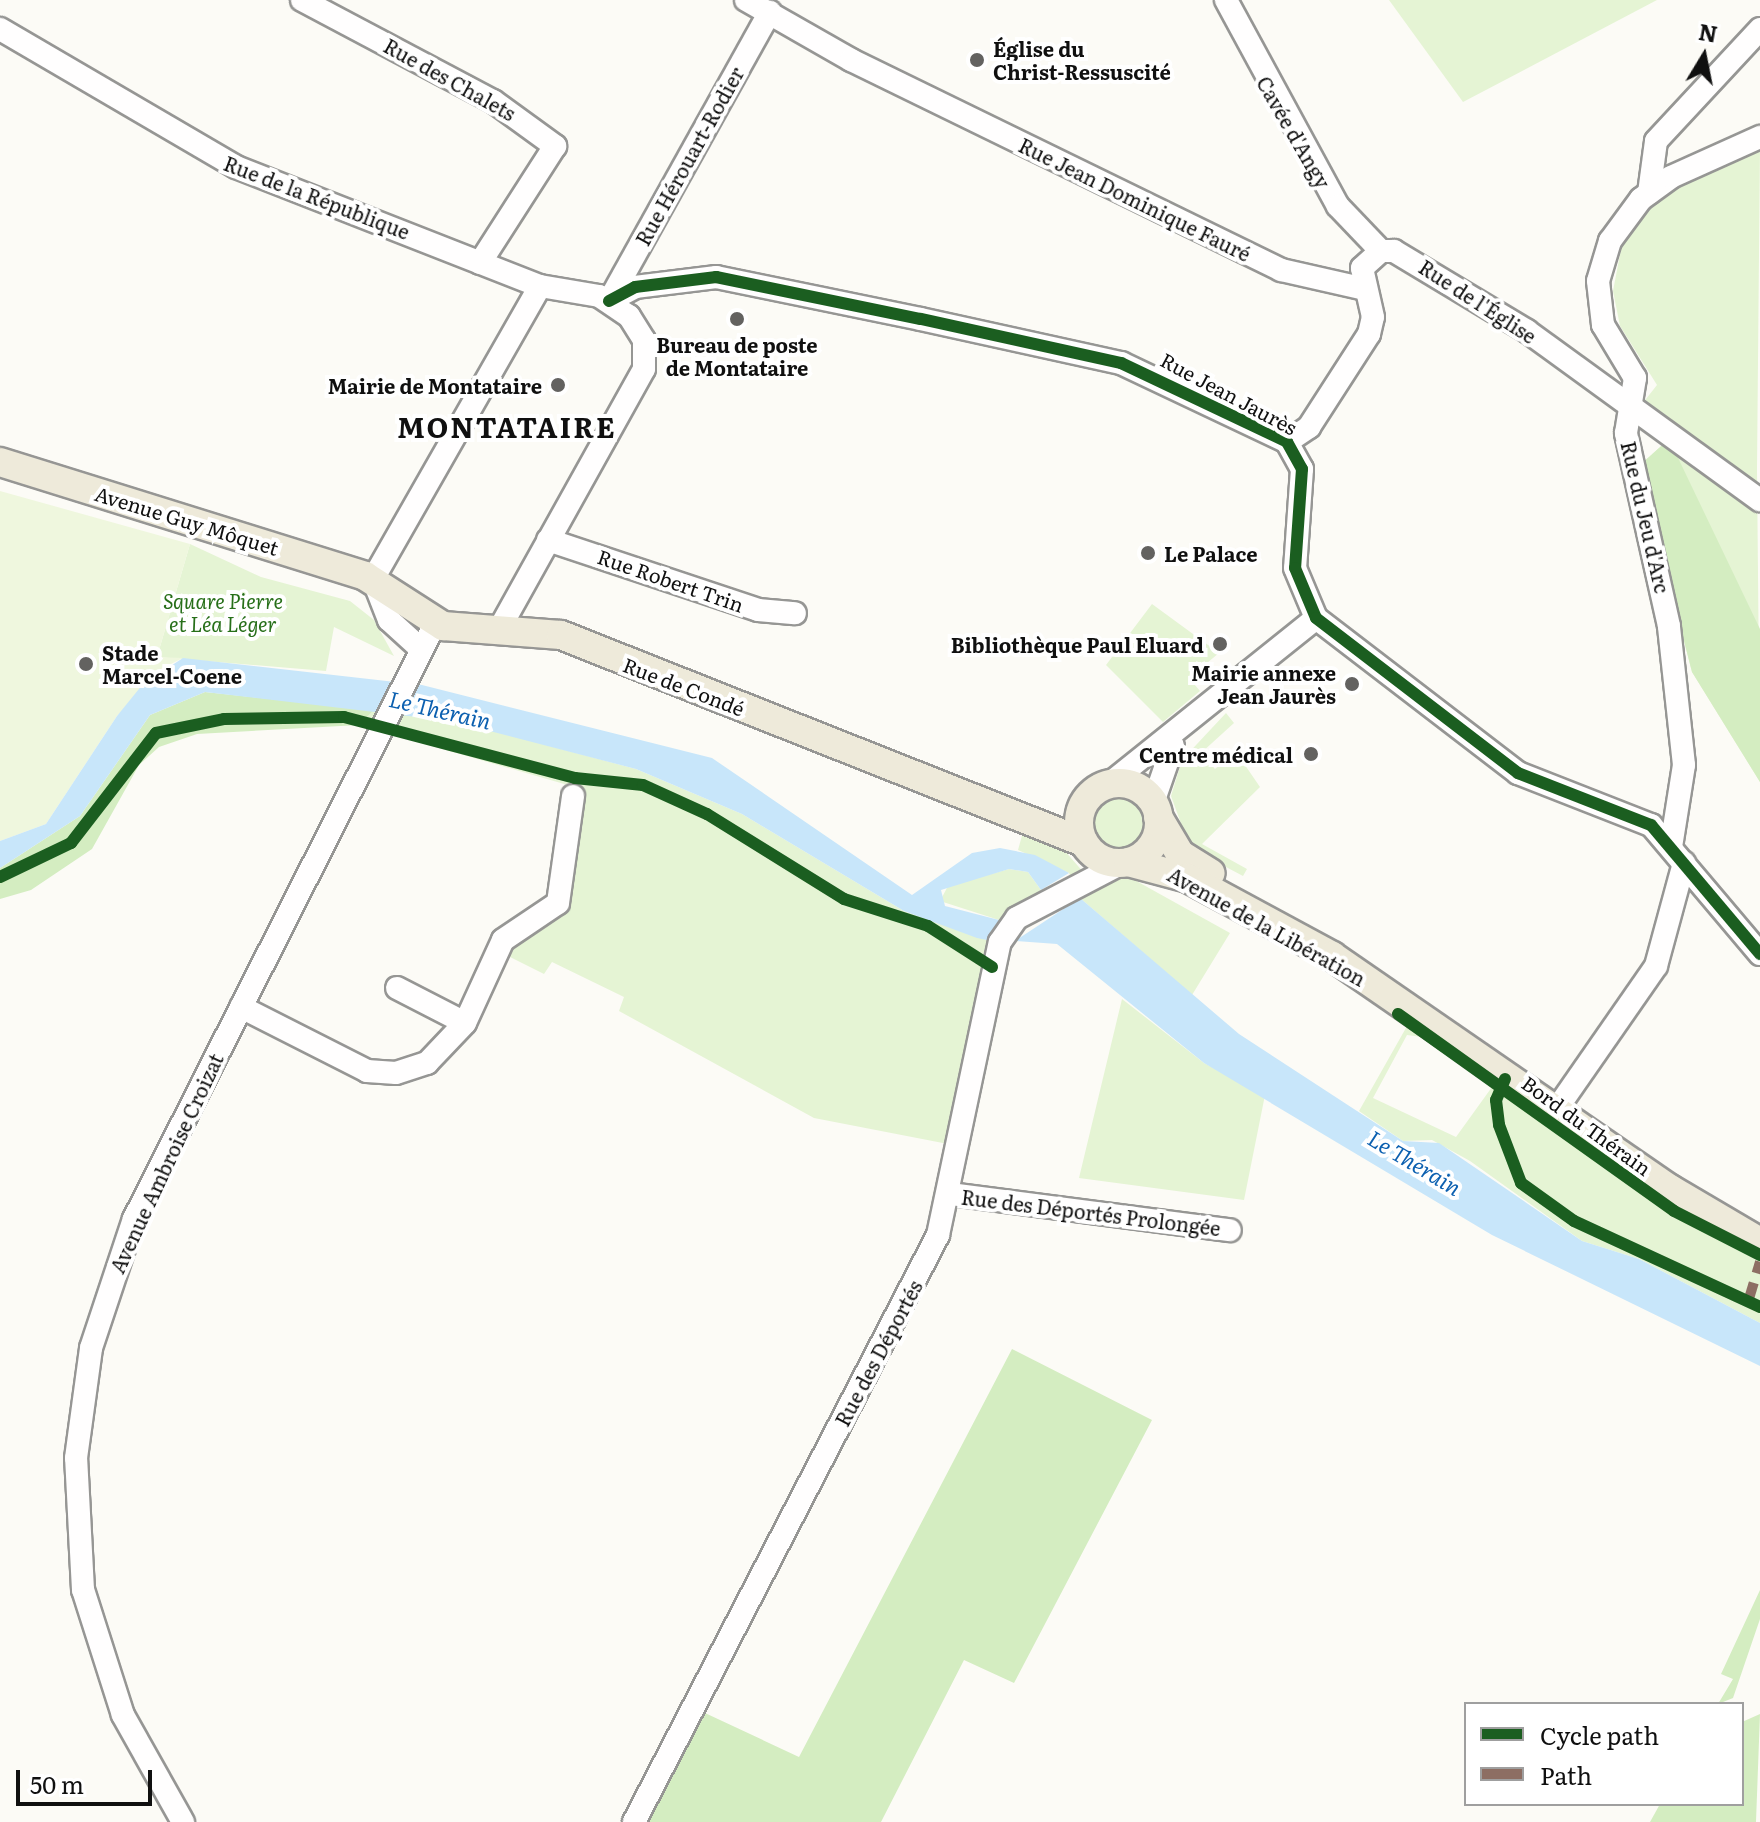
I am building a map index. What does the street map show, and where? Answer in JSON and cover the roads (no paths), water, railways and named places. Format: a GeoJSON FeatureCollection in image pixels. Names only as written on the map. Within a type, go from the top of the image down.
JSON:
{"type":"FeatureCollection","features":[{"type":"Feature","properties":{"kind":"main road","name":"Avenue Guy Môquet"},"geometry":{"type":"LineString","coordinates":[[0,462],[373,579]]}},
{"type":"Feature","properties":{"kind":"main road"},"geometry":{"type":"LineString","coordinates":[[373,579],[435,624]]}},
{"type":"Feature","properties":{"kind":"main road","name":"Rue de Condé"},"geometry":{"type":"LineString","coordinates":[[435,624],[561,635],[1086,846]]}},
{"type":"Feature","properties":{"kind":"main road"},"geometry":{"type":"LineString","coordinates":[[1109,784],[1132,785],[1156,810],[1152,846],[1125,862],[1086,846],[1083,806],[1109,784]]}},
{"type":"Feature","properties":{"kind":"main road","name":"Rue de Condé"},"geometry":{"type":"LineString","coordinates":[[999,809],[1049,817],[1083,806]]}},
{"type":"Feature","properties":{"kind":"main road","name":"Avenue de la Libération"},"geometry":{"type":"LineString","coordinates":[[1156,810],[1186,859],[1376,964],[1560,1103],[1760,1242]]}},
{"type":"Feature","properties":{"kind":"main road","name":"Avenue de la Libération"},"geometry":{"type":"LineString","coordinates":[[1125,862],[1188,878],[1332,956],[1560,1103],[1760,1223]]}},
{"type":"Feature","properties":{"kind":"street","name":"Rue des Chalets"},"geometry":{"type":"LineString","coordinates":[[302,0],[493,101],[555,146],[480,263]]}},
{"type":"Feature","properties":{"kind":"street","name":"Rue Jean Dominique Fauré"},"geometry":{"type":"LineString","coordinates":[[746,0],[915,92],[1292,275],[1361,288]]}},
{"type":"Feature","properties":{"kind":"street","name":"Cavée d'Angy"},"geometry":{"type":"LineString","coordinates":[[1226,0],[1338,206],[1381,251]]}},
{"type":"Feature","properties":{"kind":"street","name":"Rue Hérouart-Rodier"},"geometry":{"type":"LineString","coordinates":[[609,301],[770,12]]}},
{"type":"Feature","properties":{"kind":"street","name":"Rue de la République"},"geometry":{"type":"LineString","coordinates":[[0,29],[226,162],[540,286],[609,301]]}},
{"type":"Feature","properties":{"kind":"street"},"geometry":{"type":"LineString","coordinates":[[1649,193],[1656,141],[1760,29]]}},
{"type":"Feature","properties":{"kind":"street","name":"Rue du Jeu d'Arc"},"geometry":{"type":"LineString","coordinates":[[1560,1103],[1656,966],[1678,855],[1681,738],[1665,599],[1626,405],[1635,378],[1603,325],[1598,281],[1610,241],[1649,193],[1760,137]]}},
{"type":"Feature","properties":{"kind":"street"},"geometry":{"type":"LineString","coordinates":[[1287,442],[1309,427],[1369,334],[1373,317],[1361,288],[1362,268],[1381,251]]}},
{"type":"Feature","properties":{"kind":"street","name":"Rue de l'Église"},"geometry":{"type":"LineString","coordinates":[[1381,251],[1433,269],[1760,500]]}},
{"type":"Feature","properties":{"kind":"street","name":"Rue Jean Jaurès"},"geometry":{"type":"LineString","coordinates":[[609,301],[635,287],[716,277],[921,319],[1135,367],[1287,442],[1302,469],[1295,568],[1316,618],[1518,773],[1643,820],[1678,855],[1760,954]]}},
{"type":"Feature","properties":{"kind":"street"},"geometry":{"type":"LineString","coordinates":[[421,649],[389,620],[373,579],[540,286]]}},
{"type":"Feature","properties":{"kind":"street"},"geometry":{"type":"LineString","coordinates":[[500,628],[646,362],[641,333],[609,301]]}},
{"type":"Feature","properties":{"kind":"street","name":"Rue Robert Trin"},"geometry":{"type":"LineString","coordinates":[[548,540],[758,610],[795,613]]}},
{"type":"Feature","properties":{"kind":"street"},"geometry":{"type":"LineString","coordinates":[[1109,784],[1183,730],[1316,618]]}},
{"type":"Feature","properties":{"kind":"street","name":"Avenue Ambroise Croizat"},"geometry":{"type":"LineString","coordinates":[[183,1822],[133,1737],[92,1625],[78,1545],[77,1438],[114,1269],[241,1007],[435,624]]}},
{"type":"Feature","properties":{"kind":"street"},"geometry":{"type":"LineString","coordinates":[[1156,810],[1162,767],[1183,730]]}},
{"type":"Feature","properties":{"kind":"street"},"geometry":{"type":"LineString","coordinates":[[241,1007],[357,1068],[387,1074],[427,1063],[465,1023],[503,940],[553,910],[562,895],[573,796]]}},
{"type":"Feature","properties":{"kind":"street"},"geometry":{"type":"LineString","coordinates":[[1075,885],[1086,846]]}},
{"type":"Feature","properties":{"kind":"street","name":"Rue des Déportés"},"geometry":{"type":"LineString","coordinates":[[634,1822],[874,1365],[951,1194],[977,1024],[998,945],[1013,922],[1075,885],[1125,862]]}},
{"type":"Feature","properties":{"kind":"street"},"geometry":{"type":"LineString","coordinates":[[397,988],[465,1023]]}},
{"type":"Feature","properties":{"kind":"street","name":"Rue des Déportés Prolongée"},"geometry":{"type":"LineString","coordinates":[[951,1194],[1230,1230]]}},
{"type":"Feature","properties":{"kind":"water","name":"Le Thérain"},"geometry":{"type":"Polygon","coordinates":[[[183,658],[422,685],[712,758],[912,895],[972,853],[1000,848],[1035,855],[1069,873],[1041,890],[1028,872],[1009,869],[941,890],[945,906],[999,920],[987,940],[977,938],[904,911],[742,814],[636,769],[451,721],[205,692],[150,715],[80,816],[0,868],[0,841],[46,824],[117,716],[143,684],[183,658]]]}},
{"type":"Feature","properties":{"kind":"water","name":"Le Thérain"},"geometry":{"type":"Polygon","coordinates":[[[1080,898],[1239,1034],[1403,1141],[1439,1143],[1582,1241],[1639,1259],[1760,1323],[1760,1366],[1492,1235],[1204,1063],[1057,944],[1015,941],[1080,898]]]}},
{"type":"Feature","properties":{"kind":"place","name":"Église du Christ-Ressuscité"},"geometry":{"type":"Point","coordinates":[977,60]}},
{"type":"Feature","properties":{"kind":"place","name":"Bureau de poste de Montataire"},"geometry":{"type":"Point","coordinates":[737,319]}},
{"type":"Feature","properties":{"kind":"place","name":"Mairie de Montataire"},"geometry":{"type":"Point","coordinates":[558,385]}},
{"type":"Feature","properties":{"kind":"place","name":"Le Palace"},"geometry":{"type":"Point","coordinates":[1148,553]}},
{"type":"Feature","properties":{"kind":"place","name":"Bibliothèque Paul Eluard"},"geometry":{"type":"Point","coordinates":[1220,644]}},
{"type":"Feature","properties":{"kind":"place","name":"Stade Marcel-Coene"},"geometry":{"type":"Point","coordinates":[86,664]}},
{"type":"Feature","properties":{"kind":"place","name":"Mairie annexe Jean Jaurès"},"geometry":{"type":"Point","coordinates":[1352,684]}},
{"type":"Feature","properties":{"kind":"place","name":"Centre médical"},"geometry":{"type":"Point","coordinates":[1311,754]}},
{"type":"Feature","properties":{"kind":"district","name":"MONTATAIRE"},"geometry":{"type":"Point","coordinates":[507,426]}},
{"type":"Feature","properties":{"kind":"park label","name":"Square Pierre et Léa Léger"},"geometry":{"type":"Point","coordinates":[223,612]}}]}
